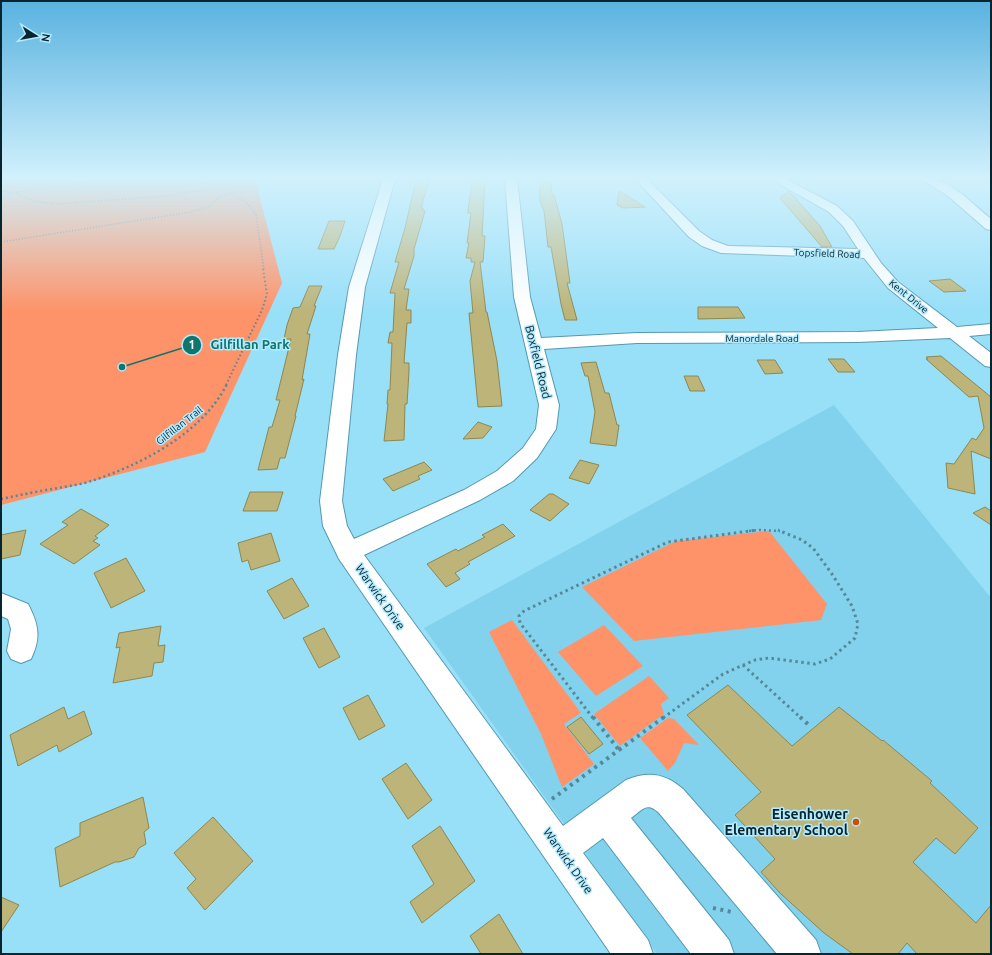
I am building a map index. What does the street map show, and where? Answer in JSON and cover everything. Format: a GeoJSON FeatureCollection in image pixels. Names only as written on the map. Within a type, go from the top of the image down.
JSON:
{"type":"FeatureCollection","features":[{"type":"Feature","properties":{"kind":"street","name":"Warwick Drive"},"geometry":{"type":"LineString","coordinates":[[375,224],[357,287],[347,355],[331,501],[335,526],[348,552],[634,954]]}},
{"type":"Feature","properties":{"kind":"street","name":"Boxfield Road"},"geometry":{"type":"LineString","coordinates":[[348,552],[472,494],[505,476],[530,453],[546,429],[549,405],[522,297],[515,224]]}},
{"type":"Feature","properties":{"kind":"street","name":"Topsfield Road"},"geometry":{"type":"LineString","coordinates":[[684,224],[694,234],[707,243],[726,250],[868,254]]}},
{"type":"Feature","properties":{"kind":"street","name":"Kent Drive"},"geometry":{"type":"LineString","coordinates":[[848,224],[876,266],[893,285],[991,362]]}},
{"type":"Feature","properties":{"kind":"street","name":"Manordale Road"},"geometry":{"type":"LineString","coordinates":[[534,344],[636,338],[837,338],[956,333],[991,329]]}},
{"type":"Feature","properties":{"kind":"street"},"geometry":{"type":"LineString","coordinates":[[1,604],[19,612],[25,629],[22,651]]}},
{"type":"Feature","properties":{"kind":"street"},"geometry":{"type":"LineString","coordinates":[[560,849],[638,792],[652,790],[663,793],[802,954]]}},
{"type":"Feature","properties":{"kind":"street"},"geometry":{"type":"LineString","coordinates":[[607,815],[715,954]]}},
{"type":"Feature","properties":{"kind":"path"},"geometry":{"type":"LineString","coordinates":[[1,242],[117,224]]}},
{"type":"Feature","properties":{"kind":"path","name":"Gilfillan Trail"},"geometry":{"type":"LineString","coordinates":[[1,499],[86,482],[132,465],[154,454],[188,430],[209,411],[224,389],[262,310],[267,294],[257,224]]}},
{"type":"Feature","properties":{"kind":"path"},"geometry":{"type":"LineString","coordinates":[[533,812],[619,751],[723,674],[755,660],[768,658],[815,664],[830,659],[855,638],[858,624],[852,606],[813,548],[790,534],[778,530],[760,530],[668,542],[524,611],[518,616],[520,623],[619,751]]}},
{"type":"Feature","properties":{"kind":"path"},"geometry":{"type":"LineString","coordinates":[[743,665],[810,726]]}},
{"type":"Feature","properties":{"kind":"shaded area"},"geometry":{"type":"Polygon","coordinates":[[[1,224],[267,224],[282,283],[205,452],[1,505],[1,224]]]}},
{"type":"Feature","properties":{"kind":"shaded area"},"geometry":{"type":"Polygon","coordinates":[[[834,405],[991,598],[991,954],[657,954],[424,628],[834,405]]]}},
{"type":"Feature","properties":{"kind":"shaded area"},"geometry":{"type":"Polygon","coordinates":[[[769,531],[827,604],[821,620],[634,641],[582,587],[676,541],[769,531]]]}},
{"type":"Feature","properties":{"kind":"shaded area"},"geometry":{"type":"Polygon","coordinates":[[[512,620],[581,713],[564,724],[594,764],[562,787],[541,734],[489,632],[512,620]]]}},
{"type":"Feature","properties":{"kind":"shaded area"},"geometry":{"type":"Polygon","coordinates":[[[604,625],[643,666],[596,696],[558,652],[604,625]]]}},
{"type":"Feature","properties":{"kind":"shaded area"},"geometry":{"type":"Polygon","coordinates":[[[649,676],[669,698],[661,704],[664,714],[620,746],[594,714],[649,676]]]}},
{"type":"Feature","properties":{"kind":"shaded area"},"geometry":{"type":"Polygon","coordinates":[[[668,718],[674,719],[699,745],[684,743],[675,763],[668,771],[640,738],[668,718]]]}},
{"type":"Feature","properties":{"kind":"building"},"geometry":{"type":"Polygon","coordinates":[[[328,224],[344,224],[334,249],[318,249],[328,224]]]}},
{"type":"Feature","properties":{"kind":"building"},"geometry":{"type":"Polygon","coordinates":[[[406,224],[421,224],[414,249],[414,256],[404,289],[409,289],[406,310],[411,310],[411,323],[407,323],[404,363],[409,363],[407,404],[405,404],[404,440],[384,441],[388,390],[390,390],[392,343],[388,343],[390,332],[393,332],[395,293],[390,293],[399,262],[395,262],[406,224]]]}},
{"type":"Feature","properties":{"kind":"building"},"geometry":{"type":"Polygon","coordinates":[[[470,224],[483,224],[482,236],[485,236],[483,262],[480,262],[486,312],[497,361],[502,406],[478,407],[469,313],[473,313],[470,281],[475,262],[471,262],[471,258],[466,258],[469,243],[467,243],[470,224]]]}},
{"type":"Feature","properties":{"kind":"building"},"geometry":{"type":"Polygon","coordinates":[[[545,224],[562,224],[570,283],[567,283],[577,320],[565,320],[551,247],[548,247],[545,224]]]}},
{"type":"Feature","properties":{"kind":"building"},"geometry":{"type":"Polygon","coordinates":[[[802,224],[818,224],[820,226],[832,247],[822,247],[802,224]]]}},
{"type":"Feature","properties":{"kind":"building"},"geometry":{"type":"Polygon","coordinates":[[[950,279],[966,291],[944,292],[929,281],[950,279]]]}},
{"type":"Feature","properties":{"kind":"building"},"geometry":{"type":"Polygon","coordinates":[[[309,286],[322,286],[314,306],[316,306],[307,334],[310,334],[302,380],[304,379],[285,458],[280,458],[277,469],[258,470],[269,427],[272,427],[280,400],[276,400],[291,339],[284,339],[287,325],[293,308],[300,307],[309,286]]]}},
{"type":"Feature","properties":{"kind":"building"},"geometry":{"type":"Polygon","coordinates":[[[698,307],[738,307],[745,318],[698,319],[698,307]]]}},
{"type":"Feature","properties":{"kind":"building"},"geometry":{"type":"Polygon","coordinates":[[[941,356],[991,397],[991,459],[971,451],[975,494],[948,488],[946,463],[954,464],[972,438],[976,440],[984,428],[978,396],[969,397],[926,359],[928,359],[926,357],[941,356]]]}},
{"type":"Feature","properties":{"kind":"building"},"geometry":{"type":"Polygon","coordinates":[[[828,359],[844,359],[855,372],[838,372],[828,359]]]}},
{"type":"Feature","properties":{"kind":"building"},"geometry":{"type":"Polygon","coordinates":[[[757,360],[775,360],[783,373],[765,374],[757,360]]]}},
{"type":"Feature","properties":{"kind":"building"},"geometry":{"type":"Polygon","coordinates":[[[596,362],[605,393],[609,393],[617,425],[619,425],[616,446],[590,443],[595,412],[588,376],[585,376],[581,363],[596,362]]]}},
{"type":"Feature","properties":{"kind":"building"},"geometry":{"type":"Polygon","coordinates":[[[684,376],[698,376],[705,391],[690,391],[684,376]]]}},
{"type":"Feature","properties":{"kind":"building"},"geometry":{"type":"Polygon","coordinates":[[[478,422],[492,427],[483,438],[463,439],[478,422]]]}},
{"type":"Feature","properties":{"kind":"building"},"geometry":{"type":"Polygon","coordinates":[[[580,460],[599,465],[589,484],[569,478],[580,460]]]}},
{"type":"Feature","properties":{"kind":"building"},"geometry":{"type":"Polygon","coordinates":[[[424,462],[432,470],[418,476],[420,479],[393,491],[383,479],[424,462]]]}},
{"type":"Feature","properties":{"kind":"building"},"geometry":{"type":"Polygon","coordinates":[[[250,492],[283,492],[277,511],[243,511],[250,492]]]}},
{"type":"Feature","properties":{"kind":"building"},"geometry":{"type":"Polygon","coordinates":[[[549,494],[553,494],[569,504],[550,521],[530,510],[549,494]]]}},
{"type":"Feature","properties":{"kind":"building"},"geometry":{"type":"Polygon","coordinates":[[[985,507],[991,511],[991,525],[973,513],[985,507]]]}},
{"type":"Feature","properties":{"kind":"building"},"geometry":{"type":"Polygon","coordinates":[[[81,509],[109,525],[95,536],[98,538],[93,541],[100,545],[74,564],[40,544],[68,525],[62,522],[81,509]]]}},
{"type":"Feature","properties":{"kind":"building"},"geometry":{"type":"Polygon","coordinates":[[[503,524],[515,536],[468,562],[470,564],[455,573],[460,579],[446,587],[427,564],[456,549],[458,551],[485,537],[482,535],[503,524]]]}},
{"type":"Feature","properties":{"kind":"building"},"geometry":{"type":"Polygon","coordinates":[[[26,530],[20,555],[1,559],[1,535],[26,530]]]}},
{"type":"Feature","properties":{"kind":"building"},"geometry":{"type":"Polygon","coordinates":[[[271,533],[280,561],[251,570],[248,560],[242,562],[238,543],[271,533]]]}},
{"type":"Feature","properties":{"kind":"building"},"geometry":{"type":"Polygon","coordinates":[[[126,558],[145,591],[111,608],[94,573],[126,558]]]}},
{"type":"Feature","properties":{"kind":"building"},"geometry":{"type":"Polygon","coordinates":[[[292,578],[309,606],[284,619],[267,591],[292,578]]]}},
{"type":"Feature","properties":{"kind":"building"},"geometry":{"type":"Polygon","coordinates":[[[161,626],[158,646],[165,645],[163,662],[154,663],[152,676],[113,683],[120,647],[116,648],[119,633],[161,626]]]}},
{"type":"Feature","properties":{"kind":"building"},"geometry":{"type":"Polygon","coordinates":[[[324,628],[340,657],[319,668],[303,638],[324,628]]]}},
{"type":"Feature","properties":{"kind":"building","name":"Eisenhower Elementary School"},"geometry":{"type":"Polygon","coordinates":[[[728,685],[792,746],[839,707],[882,741],[883,740],[932,781],[930,783],[978,828],[955,854],[936,838],[913,862],[976,923],[991,905],[991,954],[917,954],[907,943],[898,954],[853,954],[824,933],[780,893],[761,872],[775,859],[735,815],[761,792],[687,715],[728,685]]]}},
{"type":"Feature","properties":{"kind":"building"},"geometry":{"type":"Polygon","coordinates":[[[368,695],[385,726],[359,740],[343,708],[368,695]]]}},
{"type":"Feature","properties":{"kind":"building"},"geometry":{"type":"Polygon","coordinates":[[[64,707],[68,719],[84,711],[92,734],[59,752],[57,745],[18,766],[10,735],[64,707]]]}},
{"type":"Feature","properties":{"kind":"building"},"geometry":{"type":"Polygon","coordinates":[[[581,717],[603,744],[589,754],[567,727],[581,717]]]}},
{"type":"Feature","properties":{"kind":"building"},"geometry":{"type":"Polygon","coordinates":[[[406,763],[432,800],[408,819],[382,779],[406,763]]]}},
{"type":"Feature","properties":{"kind":"building"},"geometry":{"type":"Polygon","coordinates":[[[143,797],[149,828],[144,832],[146,844],[139,848],[134,857],[115,862],[60,887],[55,848],[80,836],[80,823],[143,797]]]}},
{"type":"Feature","properties":{"kind":"building"},"geometry":{"type":"Polygon","coordinates":[[[213,817],[253,861],[205,910],[187,888],[196,879],[174,853],[213,817]]]}},
{"type":"Feature","properties":{"kind":"building"},"geometry":{"type":"Polygon","coordinates":[[[440,826],[475,881],[422,923],[410,902],[434,884],[412,846],[440,826]]]}},
{"type":"Feature","properties":{"kind":"building"},"geometry":{"type":"Polygon","coordinates":[[[1,897],[19,905],[1,932],[1,897]]]}},
{"type":"Feature","properties":{"kind":"building"},"geometry":{"type":"Polygon","coordinates":[[[499,914],[523,954],[481,954],[470,936],[499,914]]]}},
{"type":"Feature","properties":{"kind":"place","name":"Gilfillan Park"},"geometry":{"type":"Point","coordinates":[122,367]}},
{"type":"Feature","properties":{"kind":"place","name":"Eisenhower Elementary School"},"geometry":{"type":"Point","coordinates":[856,822]}}]}
